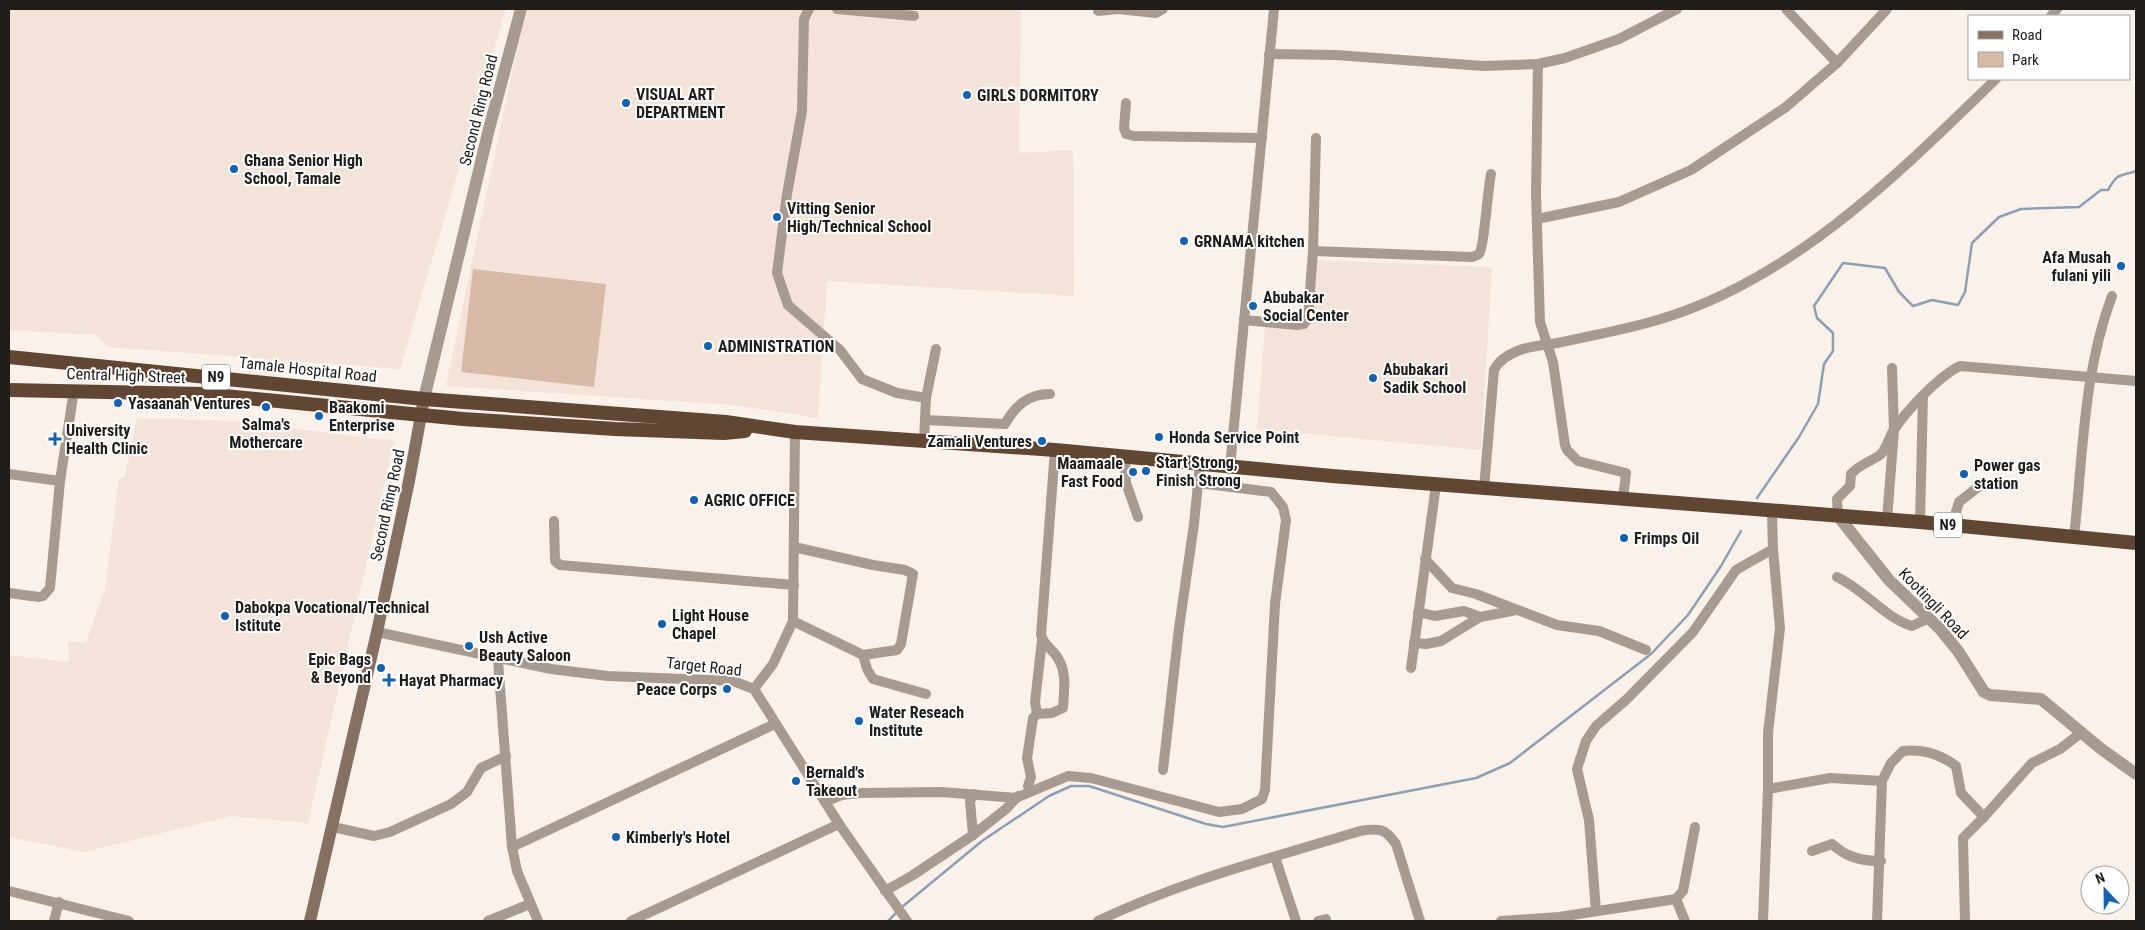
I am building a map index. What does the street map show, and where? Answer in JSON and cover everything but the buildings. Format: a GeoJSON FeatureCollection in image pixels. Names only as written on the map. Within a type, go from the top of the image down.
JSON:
{"type":"FeatureCollection","features":[{"type":"Feature","properties":{"kind":"highway","name":"Tamale Hospital Road"},"geometry":{"type":"LineString","coordinates":[[9,357],[424,399]]}},
{"type":"Feature","properties":{"kind":"highway","name":"Central High Street"},"geometry":{"type":"LineString","coordinates":[[9,390],[204,394],[421,414]]}},
{"type":"Feature","properties":{"kind":"highway","name":"N9"},"geometry":{"type":"LineString","coordinates":[[424,399],[656,416],[726,422],[795,432],[1055,450],[1436,485],[1766,512],[1920,522],[2136,542]]}},
{"type":"Feature","properties":{"kind":"highway","name":"N9"},"geometry":{"type":"LineString","coordinates":[[421,414],[481,421],[623,429],[724,433],[766,429]]}},
{"type":"Feature","properties":{"kind":"main road","name":"Second Ring Road"},"geometry":{"type":"LineString","coordinates":[[310,921],[333,828],[348,750],[377,632],[409,481],[424,399]]}},
{"type":"Feature","properties":{"kind":"street","name":"Second Ring Road"},"geometry":{"type":"LineString","coordinates":[[424,399],[489,129],[521,9]]}},
{"type":"Feature","properties":{"kind":"street"},"geometry":{"type":"LineString","coordinates":[[809,9],[804,18],[802,111],[786,204],[778,272],[788,305],[840,350],[862,379],[897,393],[926,398]]}},
{"type":"Feature","properties":{"kind":"street"},"geometry":{"type":"LineString","coordinates":[[837,9],[914,16]]}},
{"type":"Feature","properties":{"kind":"street"},"geometry":{"type":"LineString","coordinates":[[1098,11],[1127,9],[1156,13],[1163,9]]}},
{"type":"Feature","properties":{"kind":"street"},"geometry":{"type":"LineString","coordinates":[[1230,467],[1274,9]]}},
{"type":"Feature","properties":{"kind":"street"},"geometry":{"type":"LineString","coordinates":[[1269,54],[1336,54],[1483,66],[1538,64],[1565,58],[1619,39],[1678,9]]}},
{"type":"Feature","properties":{"kind":"street"},"geometry":{"type":"LineString","coordinates":[[1786,9],[1837,63]]}},
{"type":"Feature","properties":{"kind":"street"},"geometry":{"type":"LineString","coordinates":[[1537,219],[1619,202],[1691,170],[1786,107],[1837,63],[1887,9]]}},
{"type":"Feature","properties":{"kind":"street"},"geometry":{"type":"LineString","coordinates":[[1538,64],[1537,219],[1540,322],[1558,389],[1567,450],[1578,461],[1626,472],[1623,499]]}},
{"type":"Feature","properties":{"kind":"street"},"geometry":{"type":"LineString","coordinates":[[1484,489],[1494,370],[1497,363],[1521,350],[1663,318],[1705,304],[1735,290],[1803,246],[1869,198],[1995,80]]}},
{"type":"Feature","properties":{"kind":"street"},"geometry":{"type":"LineString","coordinates":[[1126,103],[1124,128],[1126,134],[1134,136],[1262,138]]}},
{"type":"Feature","properties":{"kind":"street"},"geometry":{"type":"LineString","coordinates":[[1244,320],[1297,325],[1304,324],[1308,318],[1313,251],[1316,138]]}},
{"type":"Feature","properties":{"kind":"street"},"geometry":{"type":"LineString","coordinates":[[1313,251],[1472,257],[1479,254],[1483,248],[1485,206],[1491,174]]}},
{"type":"Feature","properties":{"kind":"street"},"geometry":{"type":"LineString","coordinates":[[2074,537],[2089,376],[2100,328],[2112,296]]}},
{"type":"Feature","properties":{"kind":"street"},"geometry":{"type":"LineString","coordinates":[[924,440],[926,398],[936,349]]}},
{"type":"Feature","properties":{"kind":"street"},"geometry":{"type":"LineString","coordinates":[[1838,516],[1837,499],[1850,486],[1851,474],[1859,465],[1881,454],[1894,430],[1923,396],[1947,372],[1960,366],[2136,381]]}},
{"type":"Feature","properties":{"kind":"street"},"geometry":{"type":"LineString","coordinates":[[1887,520],[1894,430],[1892,368]]}},
{"type":"Feature","properties":{"kind":"street"},"geometry":{"type":"LineString","coordinates":[[9,594],[39,597],[44,596],[50,588],[60,481],[74,390]]}},
{"type":"Feature","properties":{"kind":"street"},"geometry":{"type":"LineString","coordinates":[[926,420],[1005,424],[1013,411],[1028,398],[1039,394],[1050,394]]}},
{"type":"Feature","properties":{"kind":"street"},"geometry":{"type":"LineString","coordinates":[[1920,522],[1923,396]]}},
{"type":"Feature","properties":{"kind":"street"},"geometry":{"type":"LineString","coordinates":[[754,689],[773,664],[793,621],[795,432]]}},
{"type":"Feature","properties":{"kind":"street"},"geometry":{"type":"LineString","coordinates":[[1037,714],[1035,702],[1042,640],[1041,630],[1055,450]]}},
{"type":"Feature","properties":{"kind":"street"},"geometry":{"type":"LineString","coordinates":[[1125,457],[1126,483],[1138,517]]}},
{"type":"Feature","properties":{"kind":"street"},"geometry":{"type":"LineString","coordinates":[[1163,770],[1200,464]]}},
{"type":"Feature","properties":{"kind":"street"},"geometry":{"type":"LineString","coordinates":[[9,474],[60,481]]}},
{"type":"Feature","properties":{"kind":"street"},"geometry":{"type":"LineString","coordinates":[[825,802],[842,795],[860,792],[974,794],[1016,798],[1049,786],[1068,776],[1091,778],[1219,812],[1242,809],[1262,799],[1265,790],[1275,604],[1286,520],[1283,507],[1271,492],[1199,483]]}},
{"type":"Feature","properties":{"kind":"street"},"geometry":{"type":"LineString","coordinates":[[1952,525],[1959,502],[1982,484]]}},
{"type":"Feature","properties":{"kind":"street"},"geometry":{"type":"LineString","coordinates":[[1411,668],[1436,485]]}},
{"type":"Feature","properties":{"kind":"street"},"geometry":{"type":"LineString","coordinates":[[1763,921],[1769,720],[1780,628],[1773,549],[1766,512]]}},
{"type":"Feature","properties":{"kind":"street","name":"Kootingli Road"},"geometry":{"type":"LineString","coordinates":[[1838,516],[1889,580],[1929,618],[1958,651],[1984,692],[1990,695],[2041,699],[2136,774]]}},
{"type":"Feature","properties":{"kind":"street"},"geometry":{"type":"LineString","coordinates":[[554,521],[555,561],[560,565],[794,585]]}},
{"type":"Feature","properties":{"kind":"street"},"geometry":{"type":"LineString","coordinates":[[793,621],[863,655],[897,650],[901,644],[913,574],[905,570],[873,566],[794,547]]}},
{"type":"Feature","properties":{"kind":"street"},"geometry":{"type":"LineString","coordinates":[[1596,911],[1589,820],[1576,769],[1586,742],[1596,726],[1627,699],[1693,632],[1736,570],[1773,549]]}},
{"type":"Feature","properties":{"kind":"street"},"geometry":{"type":"LineString","coordinates":[[1425,559],[1452,588],[1476,594],[1556,625],[1599,631],[1646,650]]}},
{"type":"Feature","properties":{"kind":"street"},"geometry":{"type":"LineString","coordinates":[[1837,577],[1853,585],[1895,620],[1912,626],[1929,618]]}},
{"type":"Feature","properties":{"kind":"street"},"geometry":{"type":"LineString","coordinates":[[1414,643],[1426,644],[1441,641],[1480,617],[1517,610]]}},
{"type":"Feature","properties":{"kind":"street"},"geometry":{"type":"LineString","coordinates":[[1418,612],[1435,616],[1464,611],[1480,617]]}},
{"type":"Feature","properties":{"kind":"street","name":"Target Road"},"geometry":{"type":"LineString","coordinates":[[377,632],[498,660],[585,674],[733,681],[754,689],[839,824],[905,918]]}},
{"type":"Feature","properties":{"kind":"street"},"geometry":{"type":"LineString","coordinates":[[887,893],[973,835],[1006,809],[1028,786],[1032,776],[1027,758],[1033,718],[1037,714],[1052,713],[1063,708],[1065,680],[1061,662],[1042,640]]}},
{"type":"Feature","properties":{"kind":"street"},"geometry":{"type":"LineString","coordinates":[[863,655],[866,669],[873,679],[926,694]]}},
{"type":"Feature","properties":{"kind":"street"},"geometry":{"type":"LineString","coordinates":[[498,660],[512,846],[517,871],[538,921]]}},
{"type":"Feature","properties":{"kind":"street"},"geometry":{"type":"LineString","coordinates":[[512,846],[775,724]]}},
{"type":"Feature","properties":{"kind":"street"},"geometry":{"type":"LineString","coordinates":[[1965,921],[1963,838],[2032,763],[2060,749],[2082,732]]}},
{"type":"Feature","properties":{"kind":"street"},"geometry":{"type":"LineString","coordinates":[[1877,921],[1882,781],[1891,763],[1903,751],[1917,750],[1943,757],[1956,766],[1961,793],[1984,817]]}},
{"type":"Feature","properties":{"kind":"street"},"geometry":{"type":"LineString","coordinates":[[333,828],[374,836],[390,832],[451,804],[467,792],[481,768],[506,756]]}},
{"type":"Feature","properties":{"kind":"street"},"geometry":{"type":"LineString","coordinates":[[1768,790],[1830,778],[1882,781]]}},
{"type":"Feature","properties":{"kind":"street"},"geometry":{"type":"LineString","coordinates":[[1028,786],[1036,783],[1049,786]]}},
{"type":"Feature","properties":{"kind":"street"},"geometry":{"type":"LineString","coordinates":[[973,835],[970,801],[974,794]]}},
{"type":"Feature","properties":{"kind":"street"},"geometry":{"type":"LineString","coordinates":[[631,921],[839,824]]}},
{"type":"Feature","properties":{"kind":"street"},"geometry":{"type":"LineString","coordinates":[[1501,921],[1551,918],[1676,899],[1682,891],[1695,827]]}},
{"type":"Feature","properties":{"kind":"street"},"geometry":{"type":"LineString","coordinates":[[1098,921],[1133,904],[1188,884],[1360,831],[1377,829],[1389,834],[1396,844],[1420,921]]}},
{"type":"Feature","properties":{"kind":"street"},"geometry":{"type":"LineString","coordinates":[[1812,851],[1832,844],[1843,854],[1867,861],[1880,861]]}},
{"type":"Feature","properties":{"kind":"street"},"geometry":{"type":"LineString","coordinates":[[1275,857],[1296,921]]}},
{"type":"Feature","properties":{"kind":"street"},"geometry":{"type":"LineString","coordinates":[[9,891],[129,921]]}},
{"type":"Feature","properties":{"kind":"street"},"geometry":{"type":"LineString","coordinates":[[1676,899],[1685,921]]}},
{"type":"Feature","properties":{"kind":"street"},"geometry":{"type":"LineString","coordinates":[[54,921],[59,902]]}},
{"type":"Feature","properties":{"kind":"street"},"geometry":{"type":"LineString","coordinates":[[488,921],[530,904]]}},
{"type":"Feature","properties":{"kind":"shaded area","name":"Ghana Senior High School, Tamale"},"geometry":{"type":"Polygon","coordinates":[[[9,9],[506,9],[400,369],[110,347],[95,335],[9,330],[9,9]]]}},
{"type":"Feature","properties":{"kind":"shaded area","name":"Vitting Senior High/Technical School"},"geometry":{"type":"Polygon","coordinates":[[[528,9],[1021,9],[1019,153],[1073,150],[1074,296],[827,281],[818,418],[733,405],[446,386],[517,49],[528,9]]]}},
{"type":"Feature","properties":{"kind":"shaded area","name":"Abubakari Sadik School"},"geometry":{"type":"Polygon","coordinates":[[[1315,260],[1492,267],[1481,450],[1257,429],[1265,326],[1309,327],[1315,260]]]}},
{"type":"Feature","properties":{"kind":"shaded area","name":"Dabokpa Vocational/Technical Istitute"},"geometry":{"type":"Polygon","coordinates":[[[137,418],[233,421],[394,441],[308,823],[231,816],[85,852],[9,837],[9,655],[69,662],[68,642],[86,642],[105,590],[119,479],[125,477],[137,418]]]}},
{"type":"Feature","properties":{"kind":"green space"},"geometry":{"type":"Polygon","coordinates":[[[473,269],[606,284],[594,387],[461,372],[473,269]]]}},
{"type":"Feature","properties":{"kind":"waterway"},"geometry":{"type":"LineString","coordinates":[[1757,498],[1799,437],[1818,404],[1824,364],[1833,351],[1833,333],[1817,318],[1814,306],[1843,263],[1885,268],[1899,292],[1913,306],[1932,300],[1958,305],[1965,292],[1972,243],[1999,217],[2021,209],[2079,207],[2101,190],[2108,190],[2119,176],[2136,171]]}},
{"type":"Feature","properties":{"kind":"waterway"},"geometry":{"type":"LineString","coordinates":[[902,907],[982,841],[1049,796],[1071,786],[1089,786],[1206,824],[1223,827],[1476,778],[1510,763],[1651,654],[1688,615],[1721,566],[1741,531]]}},
{"type":"Feature","properties":{"kind":"waterway"},"geometry":{"type":"LineString","coordinates":[[888,921],[898,911]]}},
{"type":"Feature","properties":{"kind":"place","name":"GIRLS DORMITORY"},"geometry":{"type":"Point","coordinates":[967,95]}},
{"type":"Feature","properties":{"kind":"place","name":"VISUAL ART DEPARTMENT"},"geometry":{"type":"Point","coordinates":[626,103]}},
{"type":"Feature","properties":{"kind":"place","name":"Ghana Senior High School, Tamale"},"geometry":{"type":"Point","coordinates":[234,169]}},
{"type":"Feature","properties":{"kind":"place","name":"Vitting Senior High/Technical School"},"geometry":{"type":"Point","coordinates":[777,217]}},
{"type":"Feature","properties":{"kind":"place","name":"GRNAMA kitchen"},"geometry":{"type":"Point","coordinates":[1184,241]}},
{"type":"Feature","properties":{"kind":"place","name":"Afa Musah fulani yili"},"geometry":{"type":"Point","coordinates":[2121,266]}},
{"type":"Feature","properties":{"kind":"place","name":"Abubakar Social Center"},"geometry":{"type":"Point","coordinates":[1253,306]}},
{"type":"Feature","properties":{"kind":"place","name":"ADMINISTRATION"},"geometry":{"type":"Point","coordinates":[708,346]}},
{"type":"Feature","properties":{"kind":"place","name":"Abubakari Sadik School"},"geometry":{"type":"Point","coordinates":[1373,378]}},
{"type":"Feature","properties":{"kind":"place","name":"Yasaanah Ventures"},"geometry":{"type":"Point","coordinates":[118,403]}},
{"type":"Feature","properties":{"kind":"place","name":"Salma's Mothercare"},"geometry":{"type":"Point","coordinates":[266,407]}},
{"type":"Feature","properties":{"kind":"place","name":"Baakomi Enterprise"},"geometry":{"type":"Point","coordinates":[319,416]}},
{"type":"Feature","properties":{"kind":"place","name":"Honda Service Point"},"geometry":{"type":"Point","coordinates":[1159,437]}},
{"type":"Feature","properties":{"kind":"place","name":"University Health Clinic"},"geometry":{"type":"Point","coordinates":[55,439]}},
{"type":"Feature","properties":{"kind":"place","name":"Zamali Ventures"},"geometry":{"type":"Point","coordinates":[1042,441]}},
{"type":"Feature","properties":{"kind":"place","name":"Start Strong, Finish Strong"},"geometry":{"type":"Point","coordinates":[1146,471]}},
{"type":"Feature","properties":{"kind":"place","name":"Maamaale Fast Food"},"geometry":{"type":"Point","coordinates":[1133,472]}},
{"type":"Feature","properties":{"kind":"place","name":"Power gas station"},"geometry":{"type":"Point","coordinates":[1964,474]}},
{"type":"Feature","properties":{"kind":"place","name":"AGRIC OFFICE"},"geometry":{"type":"Point","coordinates":[694,500]}},
{"type":"Feature","properties":{"kind":"place","name":"Frimps Oil"},"geometry":{"type":"Point","coordinates":[1624,538]}},
{"type":"Feature","properties":{"kind":"place","name":"Dabokpa Vocational/Technical Istitute"},"geometry":{"type":"Point","coordinates":[225,616]}},
{"type":"Feature","properties":{"kind":"place","name":"Light House Chapel"},"geometry":{"type":"Point","coordinates":[662,624]}},
{"type":"Feature","properties":{"kind":"place","name":"Ush Active Beauty Saloon"},"geometry":{"type":"Point","coordinates":[469,646]}},
{"type":"Feature","properties":{"kind":"place","name":"Epic Bags & Beyond"},"geometry":{"type":"Point","coordinates":[381,668]}},
{"type":"Feature","properties":{"kind":"place","name":"Hayat Pharmacy"},"geometry":{"type":"Point","coordinates":[389,680]}},
{"type":"Feature","properties":{"kind":"place","name":"Peace Corps"},"geometry":{"type":"Point","coordinates":[727,689]}},
{"type":"Feature","properties":{"kind":"place","name":"Water Reseach Institute"},"geometry":{"type":"Point","coordinates":[859,721]}},
{"type":"Feature","properties":{"kind":"place","name":"Bernald's Takeout"},"geometry":{"type":"Point","coordinates":[796,781]}},
{"type":"Feature","properties":{"kind":"place","name":"Kimberly's Hotel"},"geometry":{"type":"Point","coordinates":[616,837]}}]}
